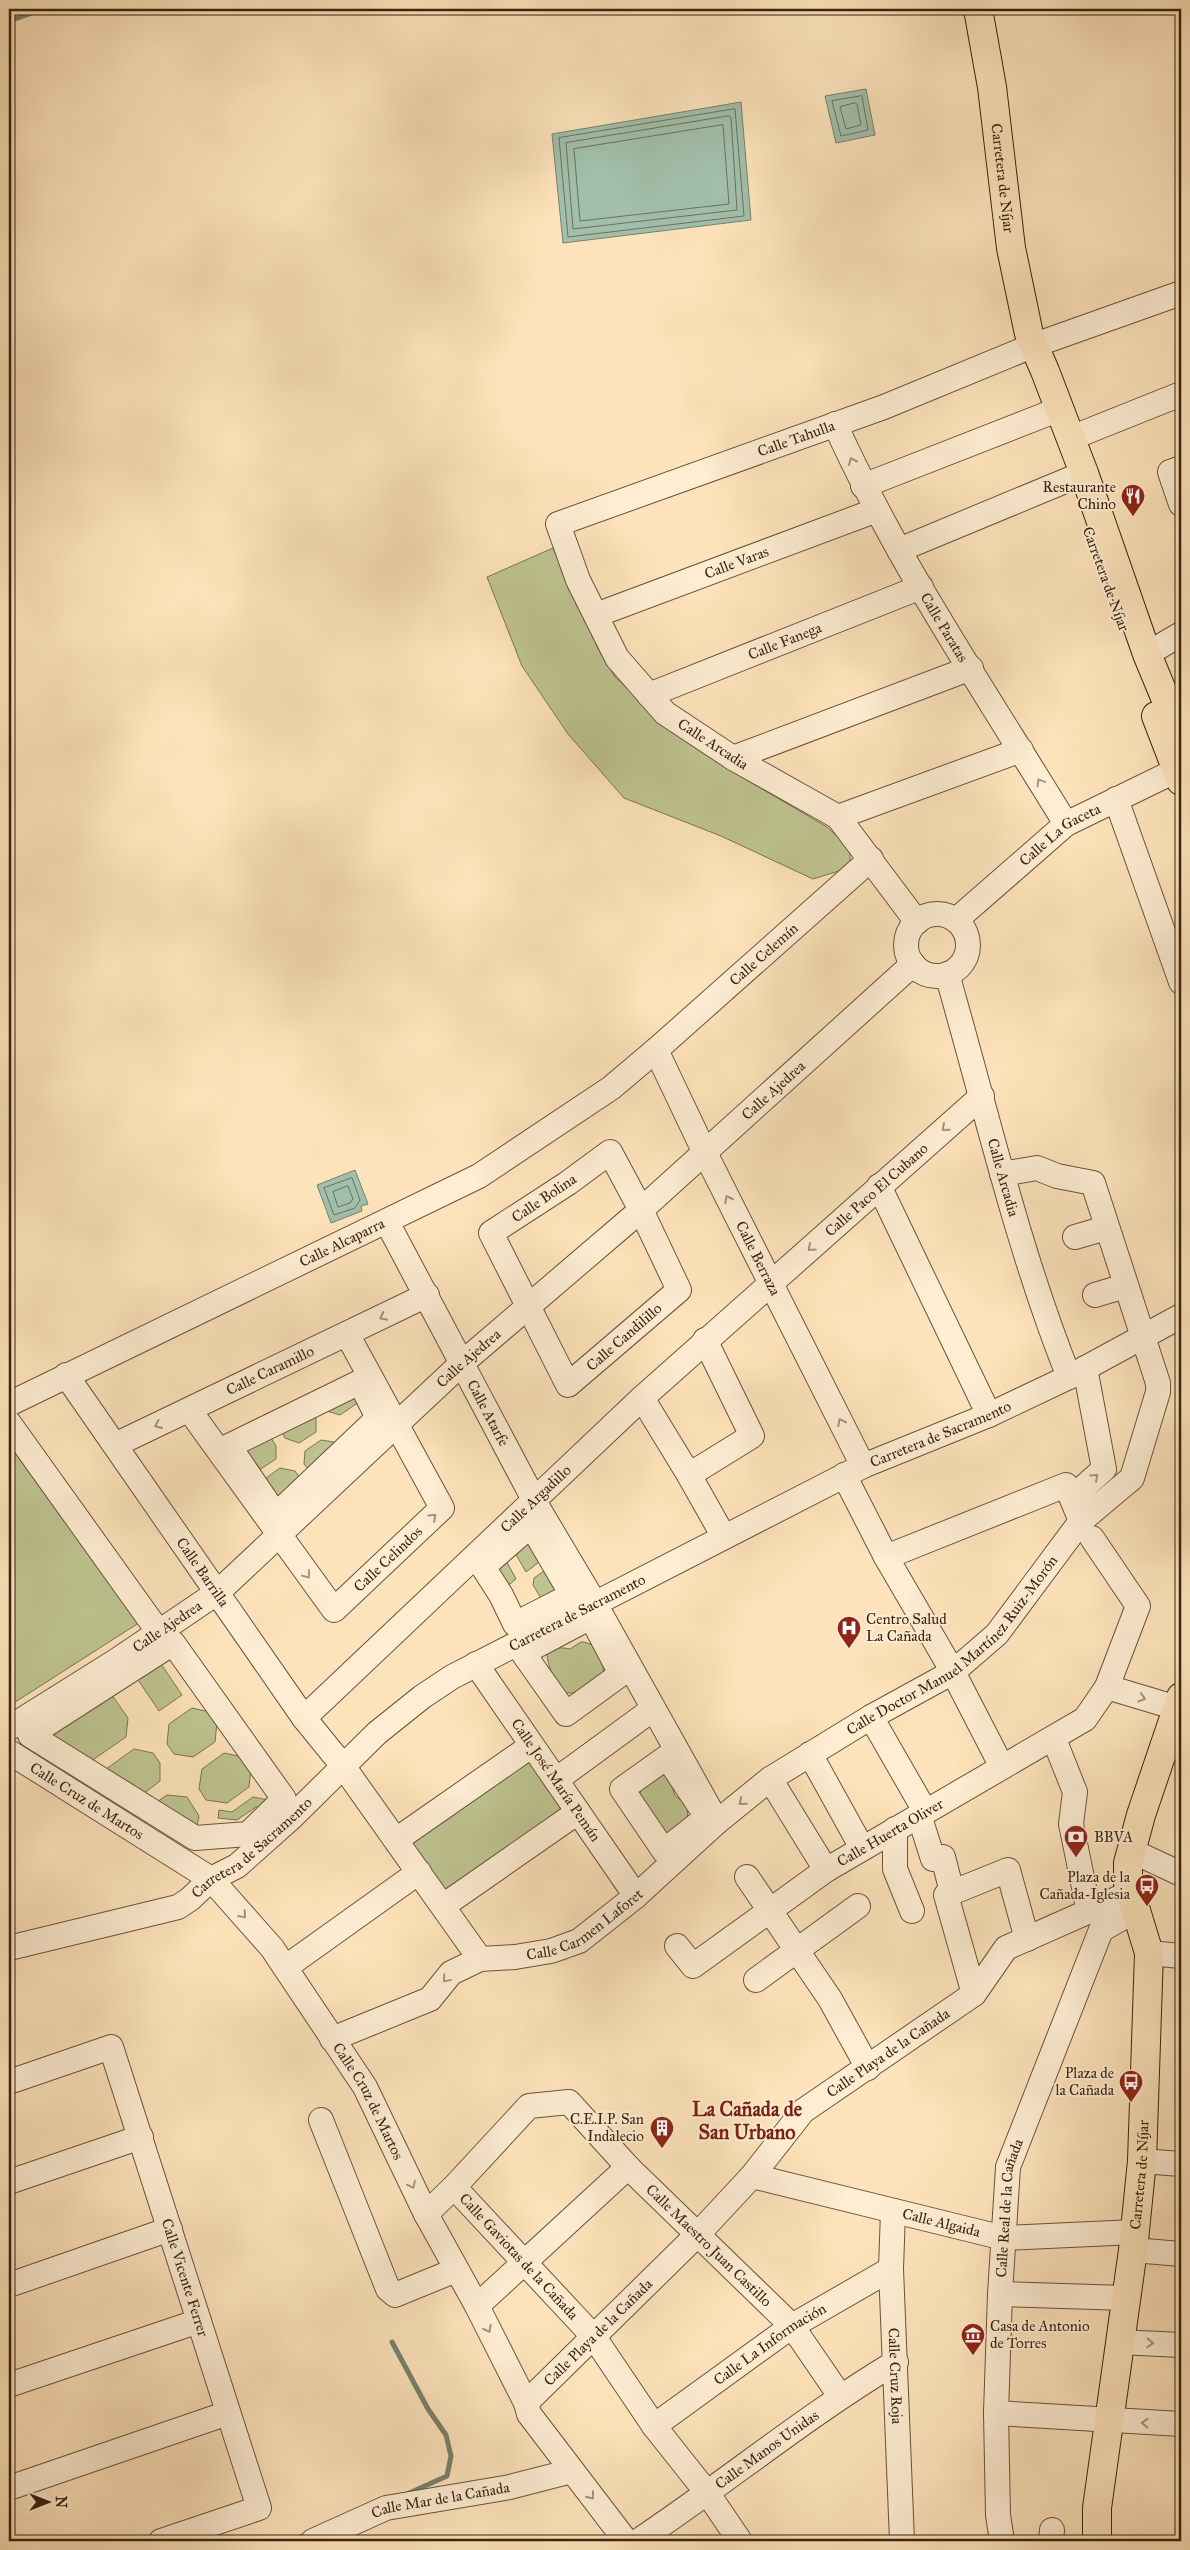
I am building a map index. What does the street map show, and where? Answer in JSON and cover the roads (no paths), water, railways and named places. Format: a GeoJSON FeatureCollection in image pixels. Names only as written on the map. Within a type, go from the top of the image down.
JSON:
{"type":"FeatureCollection","features":[{"type":"Feature","properties":{"kind":"main road","name":"Carretera de Níjar"},"geometry":{"type":"LineString","coordinates":[[978,9],[992,87],[1013,258],[1019,296],[1032,346],[1034,372],[1047,414],[1135,662],[1179,776]]}},
{"type":"Feature","properties":{"kind":"main road","name":"Carretera de Níjar"},"geometry":{"type":"LineString","coordinates":[[1032,346],[1045,371],[1071,438],[1146,654],[1181,736]]}},
{"type":"Feature","properties":{"kind":"main road","name":"Carretera de Níjar"},"geometry":{"type":"LineString","coordinates":[[1097,2541],[1097,2508],[1134,2241],[1142,2161],[1149,1953],[1132,1902],[1128,1863],[1179,1703]]}},
{"type":"Feature","properties":{"kind":"street","name":"Calle Tahulla"},"geometry":{"type":"LineString","coordinates":[[558,524],[835,424],[1032,346],[1181,293]]}},
{"type":"Feature","properties":{"kind":"street"},"geometry":{"type":"LineString","coordinates":[[1071,438],[1181,394]]}},
{"type":"Feature","properties":{"kind":"street"},"geometry":{"type":"LineString","coordinates":[[863,486],[1047,414]]}},
{"type":"Feature","properties":{"kind":"street","name":"Calle Paratas"},"geometry":{"type":"LineString","coordinates":[[835,424],[863,486],[899,550],[1066,824]]}},
{"type":"Feature","properties":{"kind":"street"},"geometry":{"type":"LineString","coordinates":[[1181,468],[1170,472],[1181,504]]}},
{"type":"Feature","properties":{"kind":"street"},"geometry":{"type":"LineString","coordinates":[[899,550],[1070,479]]}},
{"type":"Feature","properties":{"kind":"street","name":"Calle Varas"},"geometry":{"type":"LineString","coordinates":[[596,615],[877,510]]}},
{"type":"Feature","properties":{"kind":"street","name":"Calle Arcadia"},"geometry":{"type":"LineString","coordinates":[[558,524],[578,580],[617,658],[665,713],[733,758],[838,817],[917,922]]}},
{"type":"Feature","properties":{"kind":"street","name":"Calle Fanega"},"geometry":{"type":"LineString","coordinates":[[650,695],[922,587]]}},
{"type":"Feature","properties":{"kind":"street"},"geometry":{"type":"LineString","coordinates":[[1146,654],[1181,634]]}},
{"type":"Feature","properties":{"kind":"street"},"geometry":{"type":"LineString","coordinates":[[733,758],[971,668]]}},
{"type":"Feature","properties":{"kind":"street"},"geometry":{"type":"LineString","coordinates":[[838,817],[1021,750]]}},
{"type":"Feature","properties":{"kind":"street","name":"Calle La Gaceta"},"geometry":{"type":"LineString","coordinates":[[956,920],[1066,824],[1116,799],[1179,776]]}},
{"type":"Feature","properties":{"kind":"street"},"geometry":{"type":"LineString","coordinates":[[1116,799],[1181,982]]}},
{"type":"Feature","properties":{"kind":"street","name":"Calle Celemín"},"geometry":{"type":"LineString","coordinates":[[656,1050],[871,859]]}},
{"type":"Feature","properties":{"kind":"street"},"geometry":{"type":"LineString","coordinates":[[936,914],[956,920],[963,928],[968,939],[968,950],[964,960],[957,969],[947,974],[929,975],[913,964],[907,947],[911,929],[917,922],[936,914]]}},
{"type":"Feature","properties":{"kind":"street","name":"Calle Ajedrea"},"geometry":{"type":"LineString","coordinates":[[9,1728],[163,1639],[218,1592],[461,1364],[641,1210],[913,964]]}},
{"type":"Feature","properties":{"kind":"street","name":"Calle Arcadia"},"geometry":{"type":"LineString","coordinates":[[947,974],[1002,1174],[1047,1322],[1077,1372],[1104,1469],[1084,1487],[1086,1529]]}},
{"type":"Feature","properties":{"kind":"street","name":"Calle Berraza"},"geometry":{"type":"LineString","coordinates":[[656,1050],[704,1151],[771,1283],[854,1470],[886,1557],[953,1672],[1002,1767]]}},
{"type":"Feature","properties":{"kind":"street","name":"Calle Alcaparra"},"geometry":{"type":"LineString","coordinates":[[9,1404],[479,1176],[611,1088],[656,1050]]}},
{"type":"Feature","properties":{"kind":"street","name":"Calle Paco El Cubano"},"geometry":{"type":"LineString","coordinates":[[771,1283],[982,1096]]}},
{"type":"Feature","properties":{"kind":"street","name":"Calle Bolina"},"geometry":{"type":"LineString","coordinates":[[528,1307],[491,1233],[568,1183],[610,1152],[641,1210]]}},
{"type":"Feature","properties":{"kind":"street","name":"Calle Doctor Manuel Martínez Ruiz-Morón"},"geometry":{"type":"LineString","coordinates":[[810,1754],[871,1717],[953,1672],[997,1634],[1132,1478],[1158,1392],[1158,1383],[1124,1286],[1093,1183],[1057,1176],[1037,1168],[1002,1174]]}},
{"type":"Feature","properties":{"kind":"street"},"geometry":{"type":"LineString","coordinates":[[879,1186],[989,1415]]}},
{"type":"Feature","properties":{"kind":"street","name":"Calle Candilillo"},"geometry":{"type":"LineString","coordinates":[[528,1307],[568,1385],[679,1290],[641,1210]]}},
{"type":"Feature","properties":{"kind":"street","name":"Calle Atarfe"},"geometry":{"type":"LineString","coordinates":[[387,1222],[593,1610],[653,1709],[717,1822]]}},
{"type":"Feature","properties":{"kind":"street"},"geometry":{"type":"LineString","coordinates":[[1075,1237],[1106,1228]]}},
{"type":"Feature","properties":{"kind":"street","name":"Calle Argadillo"},"geometry":{"type":"LineString","coordinates":[[304,1718],[642,1398],[771,1283]]}},
{"type":"Feature","properties":{"kind":"street"},"geometry":{"type":"LineString","coordinates":[[1095,1296],[1124,1286]]}},
{"type":"Feature","properties":{"kind":"street","name":"Calle Caramillo"},"geometry":{"type":"LineString","coordinates":[[115,1445],[190,1411],[427,1296]]}},
{"type":"Feature","properties":{"kind":"street","name":"Carretera de Sacramento"},"geometry":{"type":"LineString","coordinates":[[9,1948],[178,1907],[190,1899],[211,1879],[237,1866],[287,1809],[343,1766],[378,1733],[422,1697],[476,1664],[593,1610],[724,1537],[854,1470],[989,1415],[1077,1372],[1181,1316]]}},
{"type":"Feature","properties":{"kind":"street"},"geometry":{"type":"LineString","coordinates":[[347,1334],[396,1426]]}},
{"type":"Feature","properties":{"kind":"street"},"geometry":{"type":"LineString","coordinates":[[689,1475],[752,1436],[705,1340]]}},
{"type":"Feature","properties":{"kind":"street","name":"Calle Barrilla"},"geometry":{"type":"LineString","coordinates":[[66,1375],[304,1718],[343,1766],[480,1959]]}},
{"type":"Feature","properties":{"kind":"street"},"geometry":{"type":"LineString","coordinates":[[360,1382],[378,1418],[276,1515],[229,1446],[360,1382]]}},
{"type":"Feature","properties":{"kind":"street"},"geometry":{"type":"LineString","coordinates":[[642,1398],[724,1537]]}},
{"type":"Feature","properties":{"kind":"street"},"geometry":{"type":"LineString","coordinates":[[190,1411],[278,1536]]}},
{"type":"Feature","properties":{"kind":"street"},"geometry":{"type":"LineString","coordinates":[[9,1423],[287,1809],[248,1834],[195,1838],[30,1735],[163,1639]]}},
{"type":"Feature","properties":{"kind":"street","name":"Calle Celindos"},"geometry":{"type":"LineString","coordinates":[[278,1536],[334,1610],[442,1508],[396,1426]]}},
{"type":"Feature","properties":{"kind":"street"},"geometry":{"type":"LineString","coordinates":[[886,1557],[1066,1485],[1086,1529]]}},
{"type":"Feature","properties":{"kind":"street","name":"Calle Huerta Oliver"},"geometry":{"type":"LineString","coordinates":[[677,1946],[693,1966],[826,1870],[1002,1767],[1054,1739],[1085,1719],[1107,1687],[1138,1606],[1086,1529]]}},
{"type":"Feature","properties":{"kind":"street","name":"Calle José María Pemán"},"geometry":{"type":"LineString","coordinates":[[476,1664],[636,1896]]}},
{"type":"Feature","properties":{"kind":"street"},"geometry":{"type":"LineString","coordinates":[[1107,1687],[1179,1703]]}},
{"type":"Feature","properties":{"kind":"street"},"geometry":{"type":"LineString","coordinates":[[556,1780],[653,1709]]}},
{"type":"Feature","properties":{"kind":"street"},"geometry":{"type":"LineString","coordinates":[[871,1717],[922,1813],[933,1859],[943,1857],[952,1892]]}},
{"type":"Feature","properties":{"kind":"street"},"geometry":{"type":"LineString","coordinates":[[1054,1739],[1075,1792],[1071,1824],[1089,1912]]}},
{"type":"Feature","properties":{"kind":"street"},"geometry":{"type":"LineString","coordinates":[[396,1840],[531,1746]]}},
{"type":"Feature","properties":{"kind":"street","name":"Calle Cruz de Martos"},"geometry":{"type":"LineString","coordinates":[[9,1752],[211,1879],[286,1967],[365,2087],[426,2214],[477,2306],[526,2403],[529,2414],[626,2541]]}},
{"type":"Feature","properties":{"kind":"street"},"geometry":{"type":"LineString","coordinates":[[810,1754],[862,1848]]}},
{"type":"Feature","properties":{"kind":"street","name":"Calle Carmen Laforet"},"geometry":{"type":"LineString","coordinates":[[332,2039],[430,1999],[451,1973],[480,1959],[515,1957],[550,1951],[579,1941],[636,1896],[717,1822],[770,1779],[810,1754]]}},
{"type":"Feature","properties":{"kind":"street"},"geometry":{"type":"LineString","coordinates":[[770,1779],[826,1870]]}},
{"type":"Feature","properties":{"kind":"street"},"geometry":{"type":"LineString","coordinates":[[443,1906],[578,1812]]}},
{"type":"Feature","properties":{"kind":"street"},"geometry":{"type":"LineString","coordinates":[[895,1830],[895,1869],[912,1910]]}},
{"type":"Feature","properties":{"kind":"street"},"geometry":{"type":"LineString","coordinates":[[1132,1851],[1181,1874]]}},
{"type":"Feature","properties":{"kind":"street"},"geometry":{"type":"LineString","coordinates":[[974,1994],[946,1895],[1008,1870],[1027,1939]]}},
{"type":"Feature","properties":{"kind":"street"},"geometry":{"type":"LineString","coordinates":[[286,1967],[419,1872]]}},
{"type":"Feature","properties":{"kind":"street"},"geometry":{"type":"LineString","coordinates":[[747,1877],[768,1911],[798,1950],[830,1998],[868,2068]]}},
{"type":"Feature","properties":{"kind":"street","name":"Calle Playa de la Cañada"},"geometry":{"type":"LineString","coordinates":[[526,2403],[698,2234],[752,2176],[804,2111],[974,1994],[1006,1948],[1089,1912],[1132,1902]]}},
{"type":"Feature","properties":{"kind":"street","name":"Calle Real de la Cañada"},"geometry":{"type":"LineString","coordinates":[[1002,2541],[998,2515],[996,2413],[1000,2294],[1008,2167],[1101,1930],[1132,1902]]}},
{"type":"Feature","properties":{"kind":"street"},"geometry":{"type":"LineString","coordinates":[[756,1980],[858,1906]]}},
{"type":"Feature","properties":{"kind":"street"},"geometry":{"type":"LineString","coordinates":[[1149,1953],[1181,1956]]}},
{"type":"Feature","properties":{"kind":"street","name":"Calle Vicente Ferrer"},"geometry":{"type":"LineString","coordinates":[[9,2082],[111,2047],[141,2136],[228,2413],[260,2508],[161,2541]]}},
{"type":"Feature","properties":{"kind":"street","name":"Calle Maestro Juan Castillo"},"geometry":{"type":"LineString","coordinates":[[454,2187],[529,2106],[569,2102],[628,2167],[792,2326],[840,2396]]}},
{"type":"Feature","properties":{"kind":"street"},"geometry":{"type":"LineString","coordinates":[[321,2120],[388,2289],[395,2294],[456,2270]]}},
{"type":"Feature","properties":{"kind":"street"},"geometry":{"type":"LineString","coordinates":[[9,2182],[141,2136]]}},
{"type":"Feature","properties":{"kind":"street"},"geometry":{"type":"LineString","coordinates":[[1142,2161],[1181,2164]]}},
{"type":"Feature","properties":{"kind":"street"},"geometry":{"type":"LineString","coordinates":[[477,2306],[526,2263],[628,2167]]}},
{"type":"Feature","properties":{"kind":"street","name":"Calle Algaida"},"geometry":{"type":"LineString","coordinates":[[752,2176],[1004,2238],[1134,2241],[1181,2254]]}},
{"type":"Feature","properties":{"kind":"street"},"geometry":{"type":"LineString","coordinates":[[426,2214],[454,2187]]}},
{"type":"Feature","properties":{"kind":"street","name":"Calle Gaviotas de la Cañada"},"geometry":{"type":"LineString","coordinates":[[454,2187],[594,2337],[654,2426],[708,2494],[740,2541]]}},
{"type":"Feature","properties":{"kind":"street","name":"Calle Cruz Roja"},"geometry":{"type":"LineString","coordinates":[[892,2211],[891,2269],[902,2541]]}},
{"type":"Feature","properties":{"kind":"street"},"geometry":{"type":"LineString","coordinates":[[9,2284],[170,2229]]}},
{"type":"Feature","properties":{"kind":"street","name":"Calle La Información"},"geometry":{"type":"LineString","coordinates":[[654,2426],[792,2326],[891,2269]]}},
{"type":"Feature","properties":{"kind":"street"},"geometry":{"type":"LineString","coordinates":[[1000,2294],[1126,2298]]}},
{"type":"Feature","properties":{"kind":"street"},"geometry":{"type":"LineString","coordinates":[[9,2386],[199,2321]]}},
{"type":"Feature","properties":{"kind":"street"},"geometry":{"type":"LineString","coordinates":[[1119,2342],[1181,2345]]}},
{"type":"Feature","properties":{"kind":"street","name":"Calle Manos Unidas"},"geometry":{"type":"LineString","coordinates":[[638,2541],[708,2494],[840,2396],[896,2362]]}},
{"type":"Feature","properties":{"kind":"street"},"geometry":{"type":"LineString","coordinates":[[9,2488],[228,2413]]}},
{"type":"Feature","properties":{"kind":"street"},"geometry":{"type":"LineString","coordinates":[[996,2413],[1099,2418],[1109,2422],[1181,2424]]}},
{"type":"Feature","properties":{"kind":"street","name":"Calle Mar de la Cañada"},"geometry":{"type":"LineString","coordinates":[[313,2541],[386,2508],[510,2487],[572,2471]]}},
{"type":"Feature","properties":{"kind":"water"},"geometry":{"type":"Polygon","coordinates":[[[866,89],[875,135],[836,143],[825,96],[866,89]]]}},
{"type":"Feature","properties":{"kind":"water"},"geometry":{"type":"Polygon","coordinates":[[[741,102],[751,220],[563,243],[552,134],[741,102]]]}},
{"type":"Feature","properties":{"kind":"water"},"geometry":{"type":"Polygon","coordinates":[[[355,1170],[368,1204],[361,1206],[362,1211],[331,1223],[317,1185],[355,1170]]]}},
{"type":"Feature","properties":{"kind":"waterway"},"geometry":{"type":"LineString","coordinates":[[9,21],[43,9]]}},
{"type":"Feature","properties":{"kind":"waterway"},"geometry":{"type":"LineString","coordinates":[[392,2342],[428,2409],[446,2435],[451,2456],[447,2476],[407,2494]]}},
{"type":"Feature","properties":{"kind":"waterway"},"geometry":{"type":"LineString","coordinates":[[290,2541],[308,2534]]}},
{"type":"Feature","properties":{"kind":"place","name":"Restaurante Chino"},"geometry":{"type":"Point","coordinates":[1133,517]}},
{"type":"Feature","properties":{"kind":"place","name":"Centro Salud La Cañada"},"geometry":{"type":"Point","coordinates":[849,1649]}},
{"type":"Feature","properties":{"kind":"place","name":"BBVA"},"geometry":{"type":"Point","coordinates":[1076,1858]}},
{"type":"Feature","properties":{"kind":"place","name":"Plaza de la Cañada-Iglesia"},"geometry":{"type":"Point","coordinates":[1147,1907]}},
{"type":"Feature","properties":{"kind":"place","name":"Plaza de la Cañada"},"geometry":{"type":"Point","coordinates":[1131,2103]}},
{"type":"Feature","properties":{"kind":"place","name":"C.E.I.P. San Indalecio"},"geometry":{"type":"Point","coordinates":[662,2149]}},
{"type":"Feature","properties":{"kind":"place","name":"Casa de Antonio de Torres"},"geometry":{"type":"Point","coordinates":[973,2356]}},
{"type":"Feature","properties":{"kind":"district","name":"La Cañada de San Urbano"},"geometry":{"type":"Point","coordinates":[747,2120]}}]}
